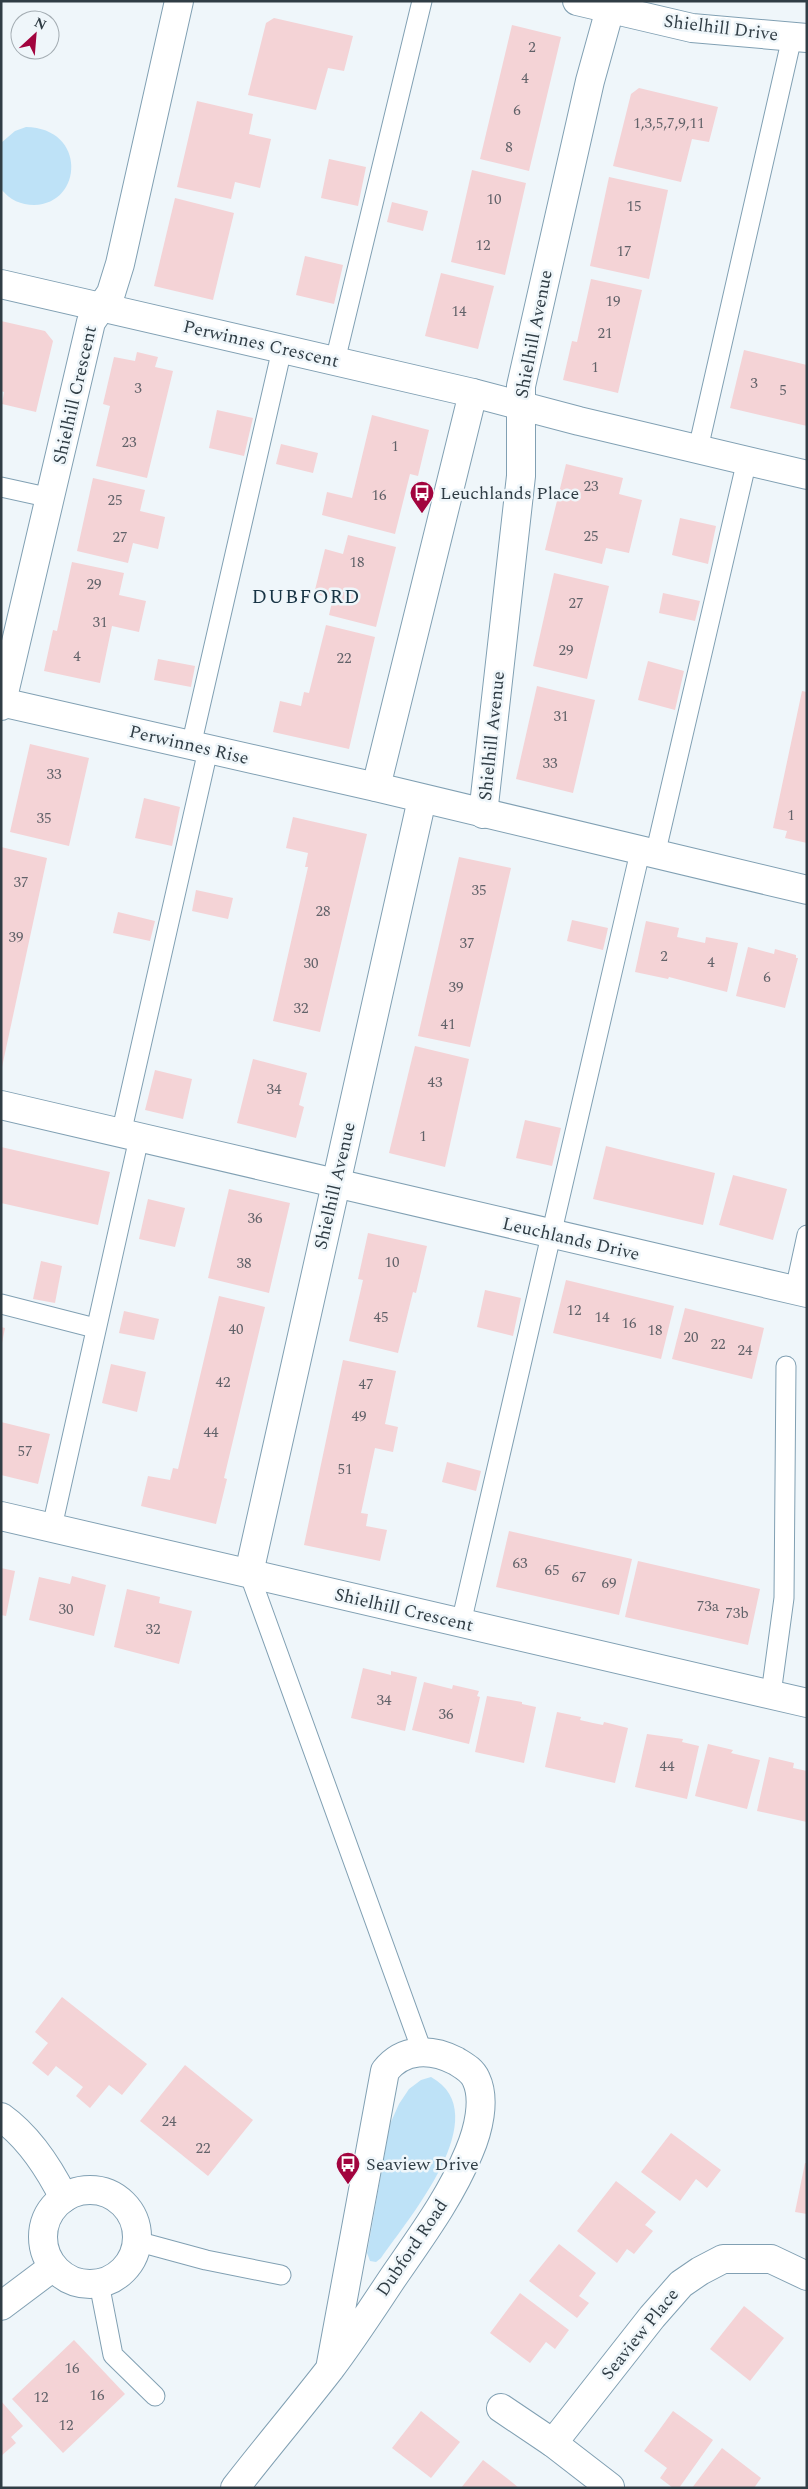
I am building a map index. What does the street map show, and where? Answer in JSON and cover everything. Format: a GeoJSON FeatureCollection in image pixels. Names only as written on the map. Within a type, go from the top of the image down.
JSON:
{"type":"FeatureCollection","features":[{"type":"Feature","properties":{"kind":"street","name":"Shielhill Crescent"},"geometry":{"type":"LineString","coordinates":[[2,703],[91,322],[111,293],[120,264],[179,1]]}},
{"type":"Feature","properties":{"kind":"street","name":"Shielhill Drive"},"geometry":{"type":"LineString","coordinates":[[577,1],[612,5],[692,28],[799,38]]}},
{"type":"Feature","properties":{"kind":"street","name":"Shielhill Avenue"},"geometry":{"type":"LineString","coordinates":[[483,814],[521,476],[521,386],[590,81],[612,5]]}},
{"type":"Feature","properties":{"kind":"street","name":"Perwinnes Crescent"},"geometry":{"type":"LineString","coordinates":[[1,284],[473,393],[520,406]]}},
{"type":"Feature","properties":{"kind":"street"},"geometry":{"type":"LineString","coordinates":[[376,787],[473,393]]}},
{"type":"Feature","properties":{"kind":"street"},"geometry":{"type":"LineString","coordinates":[[520,406],[807,475]]}},
{"type":"Feature","properties":{"kind":"street","name":"Perwinnes Rise"},"geometry":{"type":"LineString","coordinates":[[2,703],[376,787],[807,890]]}},
{"type":"Feature","properties":{"kind":"street","name":"Shielhill Avenue"},"geometry":{"type":"LineString","coordinates":[[250,1573],[422,799]]}},
{"type":"Feature","properties":{"kind":"street","name":"Leuchlands Drive"},"geometry":{"type":"LineString","coordinates":[[1,1105],[801,1291]]}},
{"type":"Feature","properties":{"kind":"street","name":"Shielhill Crescent"},"geometry":{"type":"LineString","coordinates":[[1,1516],[807,1703]]}},
{"type":"Feature","properties":{"kind":"street","name":"Dubford Road"},"geometry":{"type":"LineString","coordinates":[[235,2488],[330,2368],[420,2238],[458,2178],[479,2120],[480,2091],[475,2077],[466,2067],[452,2059],[422,2051],[393,2061],[385,2071],[330,2368]]}},
{"type":"Feature","properties":{"kind":"street"},"geometry":{"type":"LineString","coordinates":[[1,2117],[29,2143],[53,2177],[64,2198]]}},
{"type":"Feature","properties":{"kind":"street"},"geometry":{"type":"LineString","coordinates":[[89,2190],[102,2192],[114,2197],[132,2216],[136,2228],[136,2241],[129,2264],[110,2279],[99,2283],[82,2284],[66,2278],[53,2266],[45,2253],[43,2238],[46,2222],[53,2208],[64,2198],[76,2192],[89,2190]]}},
{"type":"Feature","properties":{"kind":"street","name":"Seaview Place"},"geometry":{"type":"LineString","coordinates":[[553,2443],[652,2317],[681,2284],[700,2271],[723,2260],[771,2259],[807,2276]]}},
{"type":"Feature","properties":{"kind":"street"},"geometry":{"type":"LineString","coordinates":[[1,2306],[53,2266]]}},
{"type":"Feature","properties":{"kind":"street"},"geometry":{"type":"LineString","coordinates":[[501,2408],[553,2443],[610,2487]]}},
{"type":"Feature","properties":{"kind":"lane"},"geometry":{"type":"LineString","coordinates":[[335,361],[422,1]]}},
{"type":"Feature","properties":{"kind":"lane"},"geometry":{"type":"LineString","coordinates":[[698,449],[799,38]]}},
{"type":"Feature","properties":{"kind":"lane"},"geometry":{"type":"LineString","coordinates":[[52,1527],[95,1328],[199,748],[282,349]]}},
{"type":"Feature","properties":{"kind":"lane"},"geometry":{"type":"LineString","coordinates":[[461,1623],[550,1234],[747,460]]}},
{"type":"Feature","properties":{"kind":"lane"},"geometry":{"type":"LineString","coordinates":[[1,487],[51,498]]}},
{"type":"Feature","properties":{"kind":"lane"},"geometry":{"type":"LineString","coordinates":[[801,1291],[807,1235]]}},
{"type":"Feature","properties":{"kind":"lane"},"geometry":{"type":"LineString","coordinates":[[1,1304],[95,1328]]}},
{"type":"Feature","properties":{"kind":"lane"},"geometry":{"type":"LineString","coordinates":[[770,1694],[784,1598],[786,1366]]}},
{"type":"Feature","properties":{"kind":"lane"},"geometry":{"type":"LineString","coordinates":[[250,1573],[422,2051]]}},
{"type":"Feature","properties":{"kind":"lane"},"geometry":{"type":"LineString","coordinates":[[136,2241],[206,2260],[281,2275]]}},
{"type":"Feature","properties":{"kind":"lane"},"geometry":{"type":"LineString","coordinates":[[99,2283],[112,2355],[155,2396]]}},
{"type":"Feature","properties":{"kind":"shaded area"},"geometry":{"type":"Polygon","coordinates":[[[26,127],[46,131],[60,139],[68,152],[71,166],[69,180],[62,193],[50,201],[34,205],[16,201],[1,189],[1,143],[15,131],[26,127]]]}},
{"type":"Feature","properties":{"kind":"shaded area"},"geometry":{"type":"Polygon","coordinates":[[[431,2077],[449,2094],[455,2115],[452,2140],[441,2167],[410,2218],[381,2258],[376,2262],[370,2261],[367,2253],[390,2124],[399,2104],[409,2089],[421,2080],[431,2077]]]}},
{"type":"Feature","properties":{"kind":"building"},"geometry":{"type":"Polygon","coordinates":[[[274,18],[353,36],[344,71],[328,68],[316,110],[248,95],[266,23],[274,18]]]}},
{"type":"Feature","properties":{"kind":"building"},"geometry":{"type":"Polygon","coordinates":[[[512,25],[561,37],[529,171],[480,159],[512,25]]]}},
{"type":"Feature","properties":{"kind":"building"},"geometry":{"type":"Polygon","coordinates":[[[639,88],[718,107],[709,142],[692,139],[681,182],[613,166],[631,94],[639,88]]]}},
{"type":"Feature","properties":{"kind":"building"},"geometry":{"type":"Polygon","coordinates":[[[197,101],[253,114],[249,134],[271,139],[260,188],[235,182],[231,199],[177,187],[197,101]]]}},
{"type":"Feature","properties":{"kind":"building"},"geometry":{"type":"Polygon","coordinates":[[[329,159],[366,167],[358,206],[321,198],[329,159]]]}},
{"type":"Feature","properties":{"kind":"building"},"geometry":{"type":"Polygon","coordinates":[[[472,170],[526,183],[505,275],[451,262],[472,170]]]}},
{"type":"Feature","properties":{"kind":"building"},"geometry":{"type":"Polygon","coordinates":[[[609,177],[668,190],[649,279],[590,266],[609,177]]]}},
{"type":"Feature","properties":{"kind":"building"},"geometry":{"type":"Polygon","coordinates":[[[175,198],[234,213],[213,300],[154,286],[175,198]]]}},
{"type":"Feature","properties":{"kind":"building"},"geometry":{"type":"Polygon","coordinates":[[[392,202],[428,211],[423,231],[387,222],[392,202]]]}},
{"type":"Feature","properties":{"kind":"building"},"geometry":{"type":"Polygon","coordinates":[[[305,256],[343,265],[334,304],[296,295],[305,256]]]}},
{"type":"Feature","properties":{"kind":"building"},"geometry":{"type":"Polygon","coordinates":[[[441,273],[494,286],[478,349],[425,336],[441,273]]]}},
{"type":"Feature","properties":{"kind":"building"},"geometry":{"type":"Polygon","coordinates":[[[591,279],[642,290],[618,393],[563,380],[572,341],[577,342],[591,279]]]}},
{"type":"Feature","properties":{"kind":"building"},"geometry":{"type":"Polygon","coordinates":[[[1,321],[45,331],[53,341],[36,412],[2,404],[4,392],[1,391],[1,321]]]}},
{"type":"Feature","properties":{"kind":"building"},"geometry":{"type":"Polygon","coordinates":[[[744,350],[807,365],[807,426],[730,408],[744,350]]]}},
{"type":"Feature","properties":{"kind":"building"},"geometry":{"type":"Polygon","coordinates":[[[137,352],[158,357],[155,367],[173,371],[147,478],[96,466],[110,406],[103,404],[114,357],[135,361],[137,352]]]}},
{"type":"Feature","properties":{"kind":"building"},"geometry":{"type":"Polygon","coordinates":[[[217,410],[253,418],[244,456],[209,448],[217,410]]]}},
{"type":"Feature","properties":{"kind":"building"},"geometry":{"type":"Polygon","coordinates":[[[372,415],[429,430],[418,476],[410,474],[395,534],[322,515],[327,492],[352,498],[372,415]]]}},
{"type":"Feature","properties":{"kind":"building"},"geometry":{"type":"Polygon","coordinates":[[[281,444],[318,453],[313,473],[276,464],[281,444]]]}},
{"type":"Feature","properties":{"kind":"building"},"geometry":{"type":"Polygon","coordinates":[[[566,464],[623,478],[619,494],[642,500],[629,553],[606,548],[602,564],[545,550],[566,464]]]}},
{"type":"Feature","properties":{"kind":"building"},"geometry":{"type":"Polygon","coordinates":[[[93,478],[145,490],[140,511],[165,517],[158,549],[133,543],[128,563],[77,551],[93,478]]]}},
{"type":"Feature","properties":{"kind":"building"},"geometry":{"type":"Polygon","coordinates":[[[680,518],[716,526],[708,564],[672,555],[680,518]]]}},
{"type":"Feature","properties":{"kind":"building"},"geometry":{"type":"Polygon","coordinates":[[[348,535],[396,547],[376,627],[329,615],[333,598],[314,594],[325,549],[343,554],[348,535]]]}},
{"type":"Feature","properties":{"kind":"building"},"geometry":{"type":"Polygon","coordinates":[[[72,562],[124,573],[119,595],[146,601],[139,632],[112,626],[100,683],[44,671],[53,630],[57,631],[72,562]]]}},
{"type":"Feature","properties":{"kind":"building"},"geometry":{"type":"Polygon","coordinates":[[[554,573],[609,586],[587,679],[533,666],[554,573]]]}},
{"type":"Feature","properties":{"kind":"building"},"geometry":{"type":"Polygon","coordinates":[[[663,593],[700,601],[695,621],[659,613],[663,593]]]}},
{"type":"Feature","properties":{"kind":"building"},"geometry":{"type":"Polygon","coordinates":[[[326,625],[375,637],[349,749],[273,732],[280,701],[301,706],[304,692],[309,693],[326,625]]]}},
{"type":"Feature","properties":{"kind":"building"},"geometry":{"type":"Polygon","coordinates":[[[158,659],[195,666],[191,687],[154,680],[158,659]]]}},
{"type":"Feature","properties":{"kind":"building"},"geometry":{"type":"Polygon","coordinates":[[[648,661],[684,671],[675,710],[638,700],[648,661]]]}},
{"type":"Feature","properties":{"kind":"building"},"geometry":{"type":"Polygon","coordinates":[[[537,686],[595,700],[573,793],[516,779],[537,686]]]}},
{"type":"Feature","properties":{"kind":"building"},"geometry":{"type":"Polygon","coordinates":[[[802,691],[807,692],[807,843],[785,838],[787,831],[773,828],[802,691]]]}},
{"type":"Feature","properties":{"kind":"building"},"geometry":{"type":"Polygon","coordinates":[[[30,744],[89,758],[69,846],[10,832],[30,744]]]}},
{"type":"Feature","properties":{"kind":"building"},"geometry":{"type":"Polygon","coordinates":[[[144,798],[180,807],[172,846],[135,838],[144,798]]]}},
{"type":"Feature","properties":{"kind":"building"},"geometry":{"type":"Polygon","coordinates":[[[293,817],[367,834],[320,1032],[273,1021],[308,867],[305,867],[308,853],[286,848],[293,817]]]}},
{"type":"Feature","properties":{"kind":"building"},"geometry":{"type":"Polygon","coordinates":[[[1,847],[47,858],[2,1067],[1,1067],[1,847]]]}},
{"type":"Feature","properties":{"kind":"building"},"geometry":{"type":"Polygon","coordinates":[[[459,857],[511,868],[470,1047],[418,1036],[459,857]]]}},
{"type":"Feature","properties":{"kind":"building"},"geometry":{"type":"Polygon","coordinates":[[[196,890],[233,898],[228,919],[192,911],[196,890]]]}},
{"type":"Feature","properties":{"kind":"building"},"geometry":{"type":"Polygon","coordinates":[[[118,912],[155,921],[150,941],[113,933],[118,912]]]}},
{"type":"Feature","properties":{"kind":"building"},"geometry":{"type":"Polygon","coordinates":[[[572,920],[608,928],[603,950],[567,941],[572,920]]]}},
{"type":"Feature","properties":{"kind":"building"},"geometry":{"type":"Polygon","coordinates":[[[646,921],[679,928],[677,937],[705,943],[706,937],[738,943],[727,992],[669,977],[668,979],[635,972],[646,921]]]}},
{"type":"Feature","properties":{"kind":"building"},"geometry":{"type":"Polygon","coordinates":[[[748,947],[774,954],[775,949],[796,955],[796,958],[798,958],[785,1008],[736,996],[748,947]]]}},
{"type":"Feature","properties":{"kind":"building"},"geometry":{"type":"Polygon","coordinates":[[[415,1046],[469,1059],[445,1167],[389,1153],[415,1046]]]}},
{"type":"Feature","properties":{"kind":"building"},"geometry":{"type":"Polygon","coordinates":[[[253,1059],[307,1073],[299,1105],[304,1107],[296,1138],[237,1123],[253,1059]]]}},
{"type":"Feature","properties":{"kind":"building"},"geometry":{"type":"Polygon","coordinates":[[[155,1070],[192,1079],[183,1119],[145,1110],[155,1070]]]}},
{"type":"Feature","properties":{"kind":"building"},"geometry":{"type":"Polygon","coordinates":[[[525,1120],[561,1128],[552,1166],[516,1158],[525,1120]]]}},
{"type":"Feature","properties":{"kind":"building"},"geometry":{"type":"Polygon","coordinates":[[[606,1146],[715,1173],[703,1225],[593,1199],[606,1146]]]}},
{"type":"Feature","properties":{"kind":"building"},"geometry":{"type":"Polygon","coordinates":[[[1,1147],[110,1172],[98,1225],[1,1203],[1,1147]]]}},
{"type":"Feature","properties":{"kind":"building"},"geometry":{"type":"Polygon","coordinates":[[[733,1175],[787,1189],[773,1240],[719,1225],[733,1175]]]}},
{"type":"Feature","properties":{"kind":"building"},"geometry":{"type":"Polygon","coordinates":[[[229,1189],[290,1203],[269,1293],[208,1278],[229,1189]]]}},
{"type":"Feature","properties":{"kind":"building"},"geometry":{"type":"Polygon","coordinates":[[[148,1199],[185,1208],[175,1247],[139,1239],[148,1199]]]}},
{"type":"Feature","properties":{"kind":"building"},"geometry":{"type":"Polygon","coordinates":[[[368,1233],[427,1246],[416,1293],[413,1292],[398,1353],[349,1341],[363,1280],[358,1279],[368,1233]]]}},
{"type":"Feature","properties":{"kind":"building"},"geometry":{"type":"Polygon","coordinates":[[[41,1261],[62,1266],[55,1303],[33,1299],[41,1261]]]}},
{"type":"Feature","properties":{"kind":"building"},"geometry":{"type":"Polygon","coordinates":[[[566,1280],[674,1306],[661,1359],[553,1333],[566,1280]]]}},
{"type":"Feature","properties":{"kind":"building"},"geometry":{"type":"Polygon","coordinates":[[[485,1290],[521,1298],[513,1336],[477,1327],[485,1290]]]}},
{"type":"Feature","properties":{"kind":"building"},"geometry":{"type":"Polygon","coordinates":[[[219,1296],[265,1307],[224,1478],[227,1479],[216,1524],[141,1506],[148,1476],[170,1480],[173,1468],[178,1469],[219,1296]]]}},
{"type":"Feature","properties":{"kind":"building"},"geometry":{"type":"Polygon","coordinates":[[[685,1308],[764,1328],[752,1379],[672,1359],[685,1308]]]}},
{"type":"Feature","properties":{"kind":"building"},"geometry":{"type":"Polygon","coordinates":[[[124,1311],[159,1319],[154,1340],[119,1333],[124,1311]]]}},
{"type":"Feature","properties":{"kind":"building"},"geometry":{"type":"Polygon","coordinates":[[[1,1327],[5,1328],[2,1343],[1,1343],[1,1327]]]}},
{"type":"Feature","properties":{"kind":"building"},"geometry":{"type":"Polygon","coordinates":[[[343,1360],[396,1371],[385,1424],[398,1427],[393,1452],[375,1448],[361,1513],[368,1514],[366,1526],[387,1530],[380,1561],[304,1545],[343,1360]]]}},
{"type":"Feature","properties":{"kind":"building"},"geometry":{"type":"Polygon","coordinates":[[[111,1364],[146,1372],[137,1412],[102,1403],[111,1364]]]}},
{"type":"Feature","properties":{"kind":"building"},"geometry":{"type":"Polygon","coordinates":[[[1,1422],[50,1434],[38,1484],[1,1475],[1,1422]]]}},
{"type":"Feature","properties":{"kind":"building"},"geometry":{"type":"Polygon","coordinates":[[[447,1462],[481,1471],[476,1491],[442,1482],[447,1462]]]}},
{"type":"Feature","properties":{"kind":"building"},"geometry":{"type":"Polygon","coordinates":[[[509,1531],[632,1559],[619,1615],[496,1587],[509,1531]]]}},
{"type":"Feature","properties":{"kind":"building"},"geometry":{"type":"Polygon","coordinates":[[[638,1561],[760,1589],[748,1645],[625,1617],[638,1561]]]}},
{"type":"Feature","properties":{"kind":"building"},"geometry":{"type":"Polygon","coordinates":[[[1,1568],[15,1571],[6,1616],[1,1615],[1,1568]]]}},
{"type":"Feature","properties":{"kind":"building"},"geometry":{"type":"Polygon","coordinates":[[[72,1576],[106,1585],[94,1636],[29,1620],[39,1577],[70,1584],[72,1576]]]}},
{"type":"Feature","properties":{"kind":"building"},"geometry":{"type":"Polygon","coordinates":[[[127,1589],[160,1597],[159,1603],[192,1611],[179,1664],[114,1647],[127,1589]]]}},
{"type":"Feature","properties":{"kind":"building"},"geometry":{"type":"Polygon","coordinates":[[[363,1668],[391,1675],[391,1671],[417,1677],[405,1731],[351,1718],[363,1668]]]}},
{"type":"Feature","properties":{"kind":"building"},"geometry":{"type":"Polygon","coordinates":[[[424,1682],[452,1689],[453,1685],[479,1691],[477,1696],[480,1697],[469,1744],[412,1730],[424,1682]]]}},
{"type":"Feature","properties":{"kind":"building"},"geometry":{"type":"Polygon","coordinates":[[[487,1696],[522,1702],[522,1704],[536,1707],[524,1763],[475,1752],[487,1696]]]}},
{"type":"Feature","properties":{"kind":"building"},"geometry":{"type":"Polygon","coordinates":[[[557,1712],[581,1717],[580,1720],[593,1723],[603,1725],[604,1722],[628,1728],[615,1783],[545,1767],[557,1712]]]}},
{"type":"Feature","properties":{"kind":"building"},"geometry":{"type":"Polygon","coordinates":[[[647,1734],[683,1739],[682,1742],[699,1746],[687,1799],[635,1787],[647,1734]]]}},
{"type":"Feature","properties":{"kind":"building"},"geometry":{"type":"Polygon","coordinates":[[[708,1744],[733,1750],[731,1753],[760,1760],[747,1809],[695,1796],[708,1744]]]}},
{"type":"Feature","properties":{"kind":"building"},"geometry":{"type":"Polygon","coordinates":[[[769,1757],[794,1763],[793,1768],[807,1771],[807,1822],[757,1811],[769,1757]]]}},
{"type":"Feature","properties":{"kind":"building"},"geometry":{"type":"Polygon","coordinates":[[[62,1997],[147,2064],[122,2095],[109,2085],[90,2108],[76,2096],[83,2087],[56,2066],[48,2076],[32,2063],[48,2043],[35,2032],[62,1997]]]}},
{"type":"Feature","properties":{"kind":"building"},"geometry":{"type":"Polygon","coordinates":[[[185,2065],[253,2120],[208,2176],[140,2121],[185,2065]]]}},
{"type":"Feature","properties":{"kind":"building"},"geometry":{"type":"Polygon","coordinates":[[[671,2133],[721,2170],[707,2188],[696,2179],[680,2201],[641,2172],[671,2133]]]}},
{"type":"Feature","properties":{"kind":"building"},"geometry":{"type":"Polygon","coordinates":[[[805,2163],[807,2163],[807,2214],[795,2212],[805,2163]]]}},
{"type":"Feature","properties":{"kind":"building"},"geometry":{"type":"Polygon","coordinates":[[[616,2181],[656,2212],[645,2225],[653,2231],[634,2254],[627,2249],[617,2263],[577,2231],[616,2181]]]}},
{"type":"Feature","properties":{"kind":"building"},"geometry":{"type":"Polygon","coordinates":[[[559,2244],[596,2273],[579,2296],[589,2303],[577,2318],[529,2281],[559,2244]]]}},
{"type":"Feature","properties":{"kind":"building"},"geometry":{"type":"Polygon","coordinates":[[[520,2293],[569,2330],[555,2349],[546,2342],[530,2363],[490,2333],[520,2293]]]}},
{"type":"Feature","properties":{"kind":"building"},"geometry":{"type":"Polygon","coordinates":[[[744,2306],[784,2338],[750,2381],[710,2349],[744,2306]]]}},
{"type":"Feature","properties":{"kind":"building"},"geometry":{"type":"Polygon","coordinates":[[[74,2340],[125,2394],[63,2453],[12,2399],[74,2340]]]}},
{"type":"Feature","properties":{"kind":"building"},"geometry":{"type":"Polygon","coordinates":[[[1,2401],[23,2426],[11,2437],[16,2443],[1,2456],[1,2401]]]}},
{"type":"Feature","properties":{"kind":"building"},"geometry":{"type":"Polygon","coordinates":[[[421,2411],[460,2442],[431,2478],[392,2448],[421,2411]]]}},
{"type":"Feature","properties":{"kind":"building"},"geometry":{"type":"Polygon","coordinates":[[[673,2411],[713,2440],[679,2488],[673,2488],[660,2478],[667,2468],[644,2451],[673,2411]]]}},
{"type":"Feature","properties":{"kind":"building"},"geometry":{"type":"Polygon","coordinates":[[[722,2448],[761,2478],[754,2488],[692,2488],[722,2448]]]}},
{"type":"Feature","properties":{"kind":"building"},"geometry":{"type":"Polygon","coordinates":[[[483,2460],[508,2479],[519,2488],[461,2488],[483,2460]]]}},
{"type":"Feature","properties":{"kind":"place","name":"Leuchlands Place"},"geometry":{"type":"Point","coordinates":[422,514]}},
{"type":"Feature","properties":{"kind":"place","name":"Seaview Drive"},"geometry":{"type":"Point","coordinates":[348,2185]}},
{"type":"Feature","properties":{"kind":"district","name":"DUBFORD"},"geometry":{"type":"Point","coordinates":[306,597]}}]}
